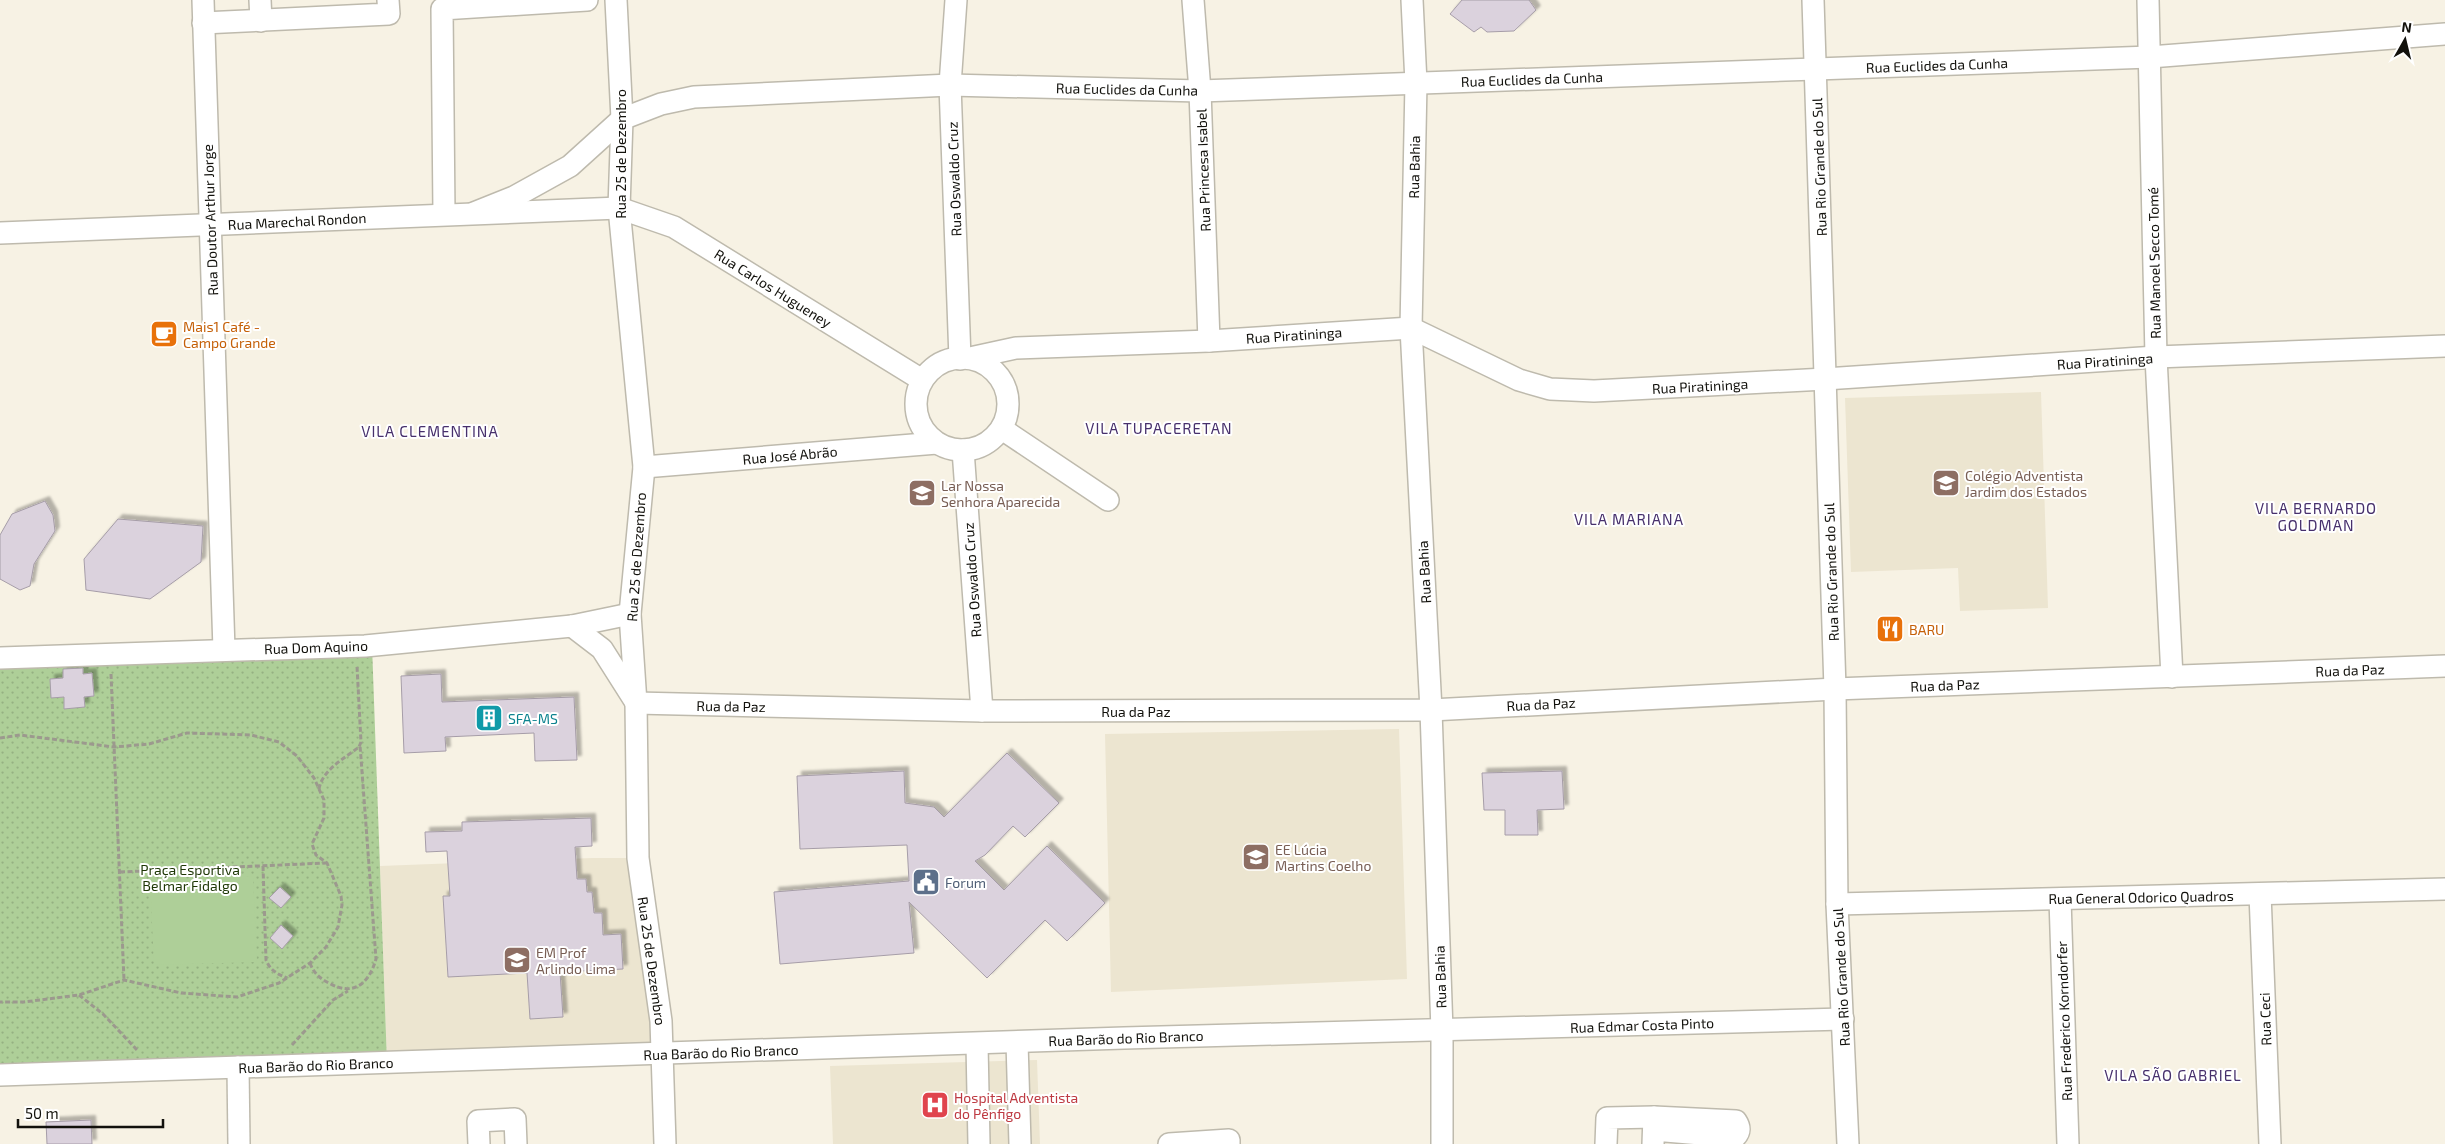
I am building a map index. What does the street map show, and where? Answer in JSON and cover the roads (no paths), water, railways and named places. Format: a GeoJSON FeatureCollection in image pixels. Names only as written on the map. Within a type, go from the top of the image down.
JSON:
{"type":"FeatureCollection","features":[{"type":"Feature","properties":{"kind":"street","name":"Rua Doutor Arthur Jorge"},"geometry":{"type":"LineString","coordinates":[[203,0],[224,650]]}},
{"type":"Feature","properties":{"kind":"street"},"geometry":{"type":"LineString","coordinates":[[260,0],[260,21]]}},
{"type":"Feature","properties":{"kind":"street"},"geometry":{"type":"LineString","coordinates":[[204,24],[260,21],[336,8],[388,14],[388,0]]}},
{"type":"Feature","properties":{"kind":"street"},"geometry":{"type":"LineString","coordinates":[[444,214],[442,9],[587,0]]}},
{"type":"Feature","properties":{"kind":"street","name":"Rua 25 de Dezembro"},"geometry":{"type":"LineString","coordinates":[[616,0],[622,120],[619,208],[644,467],[630,614],[636,703],[638,858],[661,1022],[665,1144]]}},
{"type":"Feature","properties":{"kind":"street","name":"Rua Oswaldo Cruz"},"geometry":{"type":"LineString","coordinates":[[956,0],[950,85],[965,358]]}},
{"type":"Feature","properties":{"kind":"street","name":"Rua Princesa Isabel"},"geometry":{"type":"LineString","coordinates":[[1193,0],[1200,91],[1209,340]]}},
{"type":"Feature","properties":{"kind":"street","name":"Rua Bahia"},"geometry":{"type":"LineString","coordinates":[[1412,0],[1416,84],[1411,328],[1431,710],[1442,1031],[1442,1144]]}},
{"type":"Feature","properties":{"kind":"street","name":"Rua Rio Grande do Sul"},"geometry":{"type":"LineString","coordinates":[[1813,0],[1835,689],[1837,904],[1848,1144]]}},
{"type":"Feature","properties":{"kind":"street","name":"Rua Manoel Secco Tomé"},"geometry":{"type":"LineString","coordinates":[[2148,0],[2156,357],[2172,677]]}},
{"type":"Feature","properties":{"kind":"street","name":"Rua Euclides da Cunha"},"geometry":{"type":"LineString","coordinates":[[622,120],[661,104],[694,97],[950,85],[1200,91],[2150,58],[2445,34]]}},
{"type":"Feature","properties":{"kind":"street","name":"Rua Marechal Rondon"},"geometry":{"type":"LineString","coordinates":[[474,213],[514,197],[570,166],[622,120]]}},
{"type":"Feature","properties":{"kind":"street","name":"Rua Marechal Rondon"},"geometry":{"type":"LineString","coordinates":[[0,233],[619,208]]}},
{"type":"Feature","properties":{"kind":"street","name":"Rua Carlos Hugueney"},"geometry":{"type":"LineString","coordinates":[[619,208],[674,227],[922,380]]}},
{"type":"Feature","properties":{"kind":"street","name":"Rua Piratininga"},"geometry":{"type":"LineString","coordinates":[[965,358],[1016,348],[1209,340],[1411,328],[1519,380],[1550,389],[1594,391],[1825,379],[2156,357],[2445,346]]}},
{"type":"Feature","properties":{"kind":"street"},"geometry":{"type":"LineString","coordinates":[[965,358],[987,365],[1000,378],[1008,394],[1008,412],[1002,429],[989,442],[972,449],[954,450],[937,443],[924,431],[916,414],[916,396],[922,380],[935,366],[952,359],[965,358]]}},
{"type":"Feature","properties":{"kind":"street"},"geometry":{"type":"LineString","coordinates":[[1002,429],[1108,500]]}},
{"type":"Feature","properties":{"kind":"street","name":"Rua José Abrão"},"geometry":{"type":"LineString","coordinates":[[644,467],[937,443]]}},
{"type":"Feature","properties":{"kind":"street","name":"Rua Oswaldo Cruz"},"geometry":{"type":"LineString","coordinates":[[963,450],[982,711]]}},
{"type":"Feature","properties":{"kind":"street","name":"Rua Dom Aquino"},"geometry":{"type":"LineString","coordinates":[[0,658],[365,646],[572,626],[630,614]]}},
{"type":"Feature","properties":{"kind":"street"},"geometry":{"type":"LineString","coordinates":[[572,626],[602,649],[636,703]]}},
{"type":"Feature","properties":{"kind":"street","name":"Rua da Paz"},"geometry":{"type":"LineString","coordinates":[[636,703],[982,711],[1431,710],[1835,689],[2445,666]]}},
{"type":"Feature","properties":{"kind":"street","name":"Rua General Odorico Quadros"},"geometry":{"type":"LineString","coordinates":[[1837,904],[2445,889]]}},
{"type":"Feature","properties":{"kind":"street","name":"Rua Ceci"},"geometry":{"type":"LineString","coordinates":[[2260,894],[2270,1144]]}},
{"type":"Feature","properties":{"kind":"street","name":"Rua Frederico Korndorfer"},"geometry":{"type":"LineString","coordinates":[[2060,899],[2068,1144]]}},
{"type":"Feature","properties":{"kind":"street","name":"Rua Edmar Costa Pinto"},"geometry":{"type":"LineString","coordinates":[[1442,1031],[1842,1019]]}},
{"type":"Feature","properties":{"kind":"street","name":"Rua Barão do Rio Branco"},"geometry":{"type":"LineString","coordinates":[[0,1075],[1017,1042],[1442,1031]]}},
{"type":"Feature","properties":{"kind":"street"},"geometry":{"type":"LineString","coordinates":[[1017,1042],[1020,1144]]}},
{"type":"Feature","properties":{"kind":"street"},"geometry":{"type":"LineString","coordinates":[[977,1044],[979,1144]]}},
{"type":"Feature","properties":{"kind":"street"},"geometry":{"type":"LineString","coordinates":[[238,1068],[239,1144]]}},
{"type":"Feature","properties":{"kind":"street"},"geometry":{"type":"LineString","coordinates":[[1606,1144],[1608,1118],[1654,1130]]}},
{"type":"Feature","properties":{"kind":"street"},"geometry":{"type":"LineString","coordinates":[[479,1144],[478,1121],[515,1119],[516,1144]]}},
{"type":"Feature","properties":{"kind":"street"},"geometry":{"type":"LineString","coordinates":[[1169,1144],[1229,1140],[1230,1144]]}},
{"type":"Feature","properties":{"kind":"place","name":"Mais1 Café - Campo Grande"},"geometry":{"type":"Point","coordinates":[164,334]}},
{"type":"Feature","properties":{"kind":"place","name":"Colégio Adventista Jardim dos Estados"},"geometry":{"type":"Point","coordinates":[1946,483]}},
{"type":"Feature","properties":{"kind":"place","name":"Lar Nossa Senhora Aparecida"},"geometry":{"type":"Point","coordinates":[922,493]}},
{"type":"Feature","properties":{"kind":"place","name":"BARU"},"geometry":{"type":"Point","coordinates":[1890,629]}},
{"type":"Feature","properties":{"kind":"place","name":"SFA-MS"},"geometry":{"type":"Point","coordinates":[489,718]}},
{"type":"Feature","properties":{"kind":"place","name":"EE Lúcia Martins Coelho"},"geometry":{"type":"Point","coordinates":[1256,857]}},
{"type":"Feature","properties":{"kind":"place","name":"Forum"},"geometry":{"type":"Point","coordinates":[926,882]}},
{"type":"Feature","properties":{"kind":"place","name":"EM Prof Arlindo Lima"},"geometry":{"type":"Point","coordinates":[517,960]}},
{"type":"Feature","properties":{"kind":"place","name":"Hospital Adventista do Pênfigo"},"geometry":{"type":"Point","coordinates":[935,1105]}},
{"type":"Feature","properties":{"kind":"district","name":"VILA TUPACERETAN"},"geometry":{"type":"Point","coordinates":[1159,428]}},
{"type":"Feature","properties":{"kind":"district","name":"VILA CLEMENTINA"},"geometry":{"type":"Point","coordinates":[430,431]}},
{"type":"Feature","properties":{"kind":"district","name":"VILA BERNARDO GOLDMAN"},"geometry":{"type":"Point","coordinates":[2316,516]}},
{"type":"Feature","properties":{"kind":"district","name":"VILA MARIANA"},"geometry":{"type":"Point","coordinates":[1629,519]}},
{"type":"Feature","properties":{"kind":"district","name":"VILA SÃO GABRIEL"},"geometry":{"type":"Point","coordinates":[2173,1075]}},
{"type":"Feature","properties":{"kind":"park label","name":"Praça Esportiva Belmar Fidalgo"},"geometry":{"type":"Point","coordinates":[190,878]}}]}
